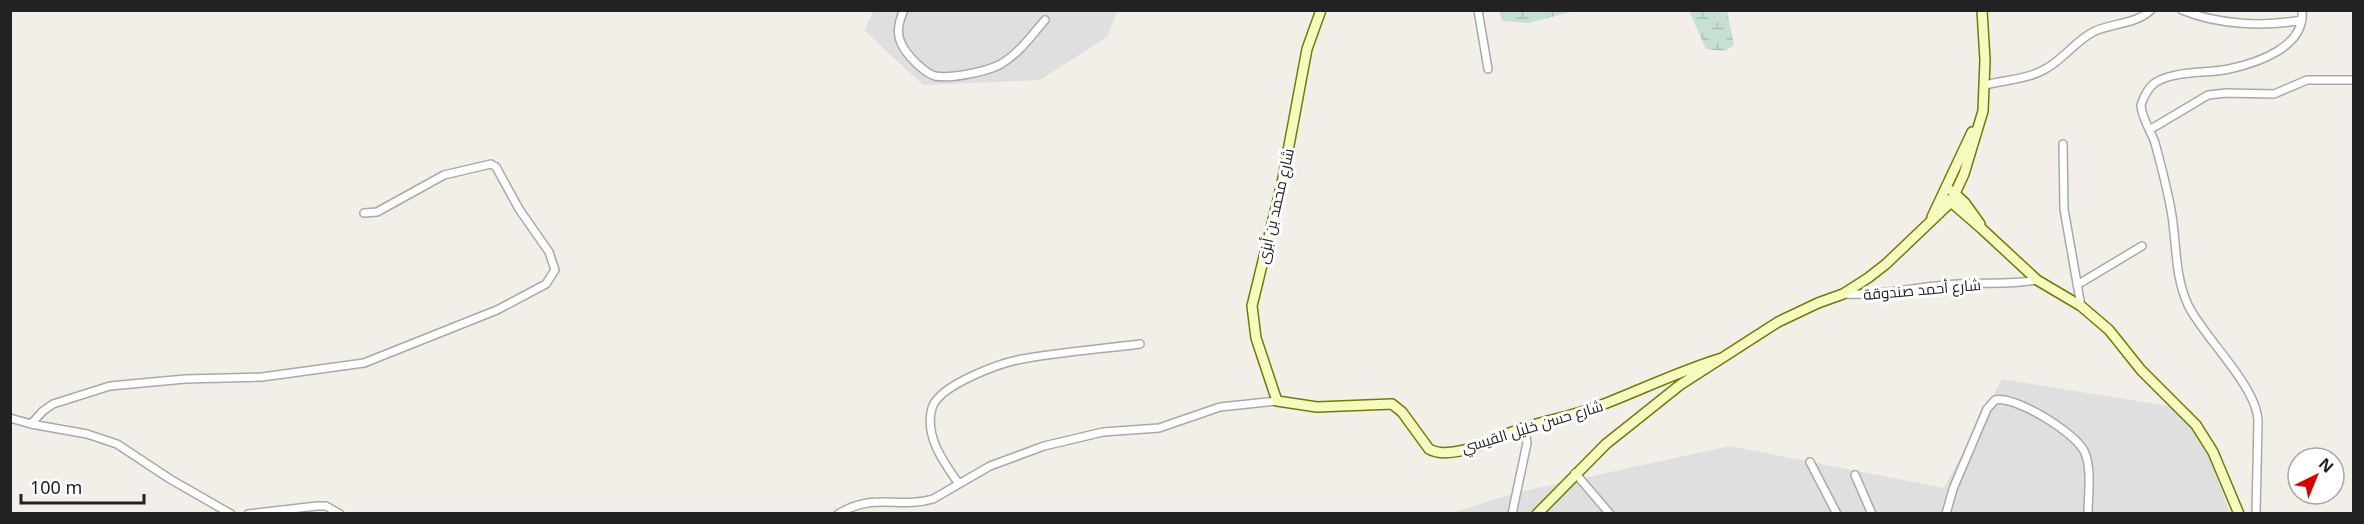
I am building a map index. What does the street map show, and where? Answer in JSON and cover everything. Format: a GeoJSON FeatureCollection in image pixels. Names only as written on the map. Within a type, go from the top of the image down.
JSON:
{"type":"FeatureCollection","features":[{"type":"Feature","properties":{"kind":"main road","name":"شارع محمد بن أبزى"},"geometry":{"type":"LineString","coordinates":[[1277,401],[1256,338],[1252,306],[1282,183],[1306,49],[1321,10]]}},
{"type":"Feature","properties":{"kind":"main road"},"geometry":{"type":"LineString","coordinates":[[1982,10],[1985,46],[1984,85]]}},
{"type":"Feature","properties":{"kind":"main road","name":"شارع حسن خليل القيسي"},"geometry":{"type":"LineString","coordinates":[[1537,513],[1606,444],[1680,385],[1778,322],[1843,294],[1886,264],[1932,219],[1949,195],[1983,111],[1984,85]]}},
{"type":"Feature","properties":{"kind":"main road"},"geometry":{"type":"LineString","coordinates":[[1949,195],[2037,280],[2080,306],[2102,323],[2141,370],[2196,425],[2213,452],[2239,513]]}},
{"type":"Feature","properties":{"kind":"main road","name":"شارع حسن خليل القيسي"},"geometry":{"type":"LineString","coordinates":[[1277,401],[1317,407],[1392,404],[1402,412],[1429,449],[1437,452],[1472,447],[1521,428],[1599,407],[1683,370],[1722,358]]}},
{"type":"Feature","properties":{"kind":"street"},"geometry":{"type":"LineString","coordinates":[[904,10],[897,37],[902,48],[925,71],[939,76],[967,74],[998,66],[1019,50],[1045,20]]}},
{"type":"Feature","properties":{"kind":"street"},"geometry":{"type":"LineString","coordinates":[[1478,10],[1488,69]]}},
{"type":"Feature","properties":{"kind":"street"},"geometry":{"type":"LineString","coordinates":[[1984,85],[2035,74],[2047,69],[2083,38],[2103,28],[2139,19],[2151,10]]}},
{"type":"Feature","properties":{"kind":"street"},"geometry":{"type":"LineString","coordinates":[[2182,10],[2230,22],[2280,23],[2302,20]]}},
{"type":"Feature","properties":{"kind":"street"},"geometry":{"type":"LineString","coordinates":[[2256,513],[2257,409],[2226,358],[2188,306],[2174,248],[2171,211],[2151,129],[2141,105],[2145,94],[2156,82],[2177,75],[2228,69],[2260,60],[2286,45],[2296,35],[2302,20],[2302,10]]}},
{"type":"Feature","properties":{"kind":"street"},"geometry":{"type":"LineString","coordinates":[[2151,129],[2208,95],[2274,94],[2307,80],[2354,80]]}},
{"type":"Feature","properties":{"kind":"street"},"geometry":{"type":"LineString","coordinates":[[2063,144],[2064,209],[2080,306]]}},
{"type":"Feature","properties":{"kind":"street"},"geometry":{"type":"LineString","coordinates":[[31,424],[53,404],[110,386],[186,379],[262,377],[364,363],[497,310],[546,284],[555,270],[549,252],[519,209],[496,167],[491,164],[444,175],[376,212],[364,213]]}},
{"type":"Feature","properties":{"kind":"street"},"geometry":{"type":"LineString","coordinates":[[2077,285],[2142,246]]}},
{"type":"Feature","properties":{"kind":"street","name":"شارع أحمد صندوقة"},"geometry":{"type":"LineString","coordinates":[[1843,294],[1865,295],[1956,284],[2009,284],[2037,280]]}},
{"type":"Feature","properties":{"kind":"street"},"geometry":{"type":"LineString","coordinates":[[959,484],[938,452],[932,426],[933,406],[948,390],[986,371],[1021,359],[1140,344]]}},
{"type":"Feature","properties":{"kind":"street"},"geometry":{"type":"LineString","coordinates":[[1946,513],[1953,489],[1987,410],[1995,400],[2005,399],[2039,414],[2074,437],[2082,446],[2088,462],[2088,513]]}},
{"type":"Feature","properties":{"kind":"street","name":"شارع حسن خليل القيسي"},"geometry":{"type":"LineString","coordinates":[[838,513],[851,506],[867,502],[927,501],[1003,460],[1066,441],[1103,432],[1159,428],[1220,407],[1277,401]]}},
{"type":"Feature","properties":{"kind":"street"},"geometry":{"type":"LineString","coordinates":[[10,417],[31,424],[87,434],[117,444],[170,479],[231,513]]}},
{"type":"Feature","properties":{"kind":"street"},"geometry":{"type":"LineString","coordinates":[[1512,513],[1527,443],[1521,428]]}},
{"type":"Feature","properties":{"kind":"street"},"geometry":{"type":"LineString","coordinates":[[1810,462],[1837,513]]}},
{"type":"Feature","properties":{"kind":"street"},"geometry":{"type":"LineString","coordinates":[[1575,473],[1610,513]]}},
{"type":"Feature","properties":{"kind":"street"},"geometry":{"type":"LineString","coordinates":[[1855,475],[1872,513]]}},
{"type":"Feature","properties":{"kind":"street"},"geometry":{"type":"LineString","coordinates":[[248,513],[317,506],[326,506],[340,513]]}},
{"type":"Feature","properties":{"kind":"shaded area"},"geometry":{"type":"Polygon","coordinates":[[[874,11],[1117,11],[1107,37],[1040,80],[923,85],[864,30],[874,11]]]}},
{"type":"Feature","properties":{"kind":"shaded area"},"geometry":{"type":"Polygon","coordinates":[[[2002,379],[2192,410],[2230,513],[1448,514],[1519,492],[1730,446],[1944,488],[2002,379]]]}},
{"type":"Feature","properties":{"kind":"green space"},"geometry":{"type":"Polygon","coordinates":[[[1499,10],[1574,11],[1529,23],[1502,21],[1499,10]]]}},
{"type":"Feature","properties":{"kind":"green space"},"geometry":{"type":"Polygon","coordinates":[[[1689,11],[1727,11],[1734,45],[1725,51],[1706,49],[1689,11]]]}}]}
